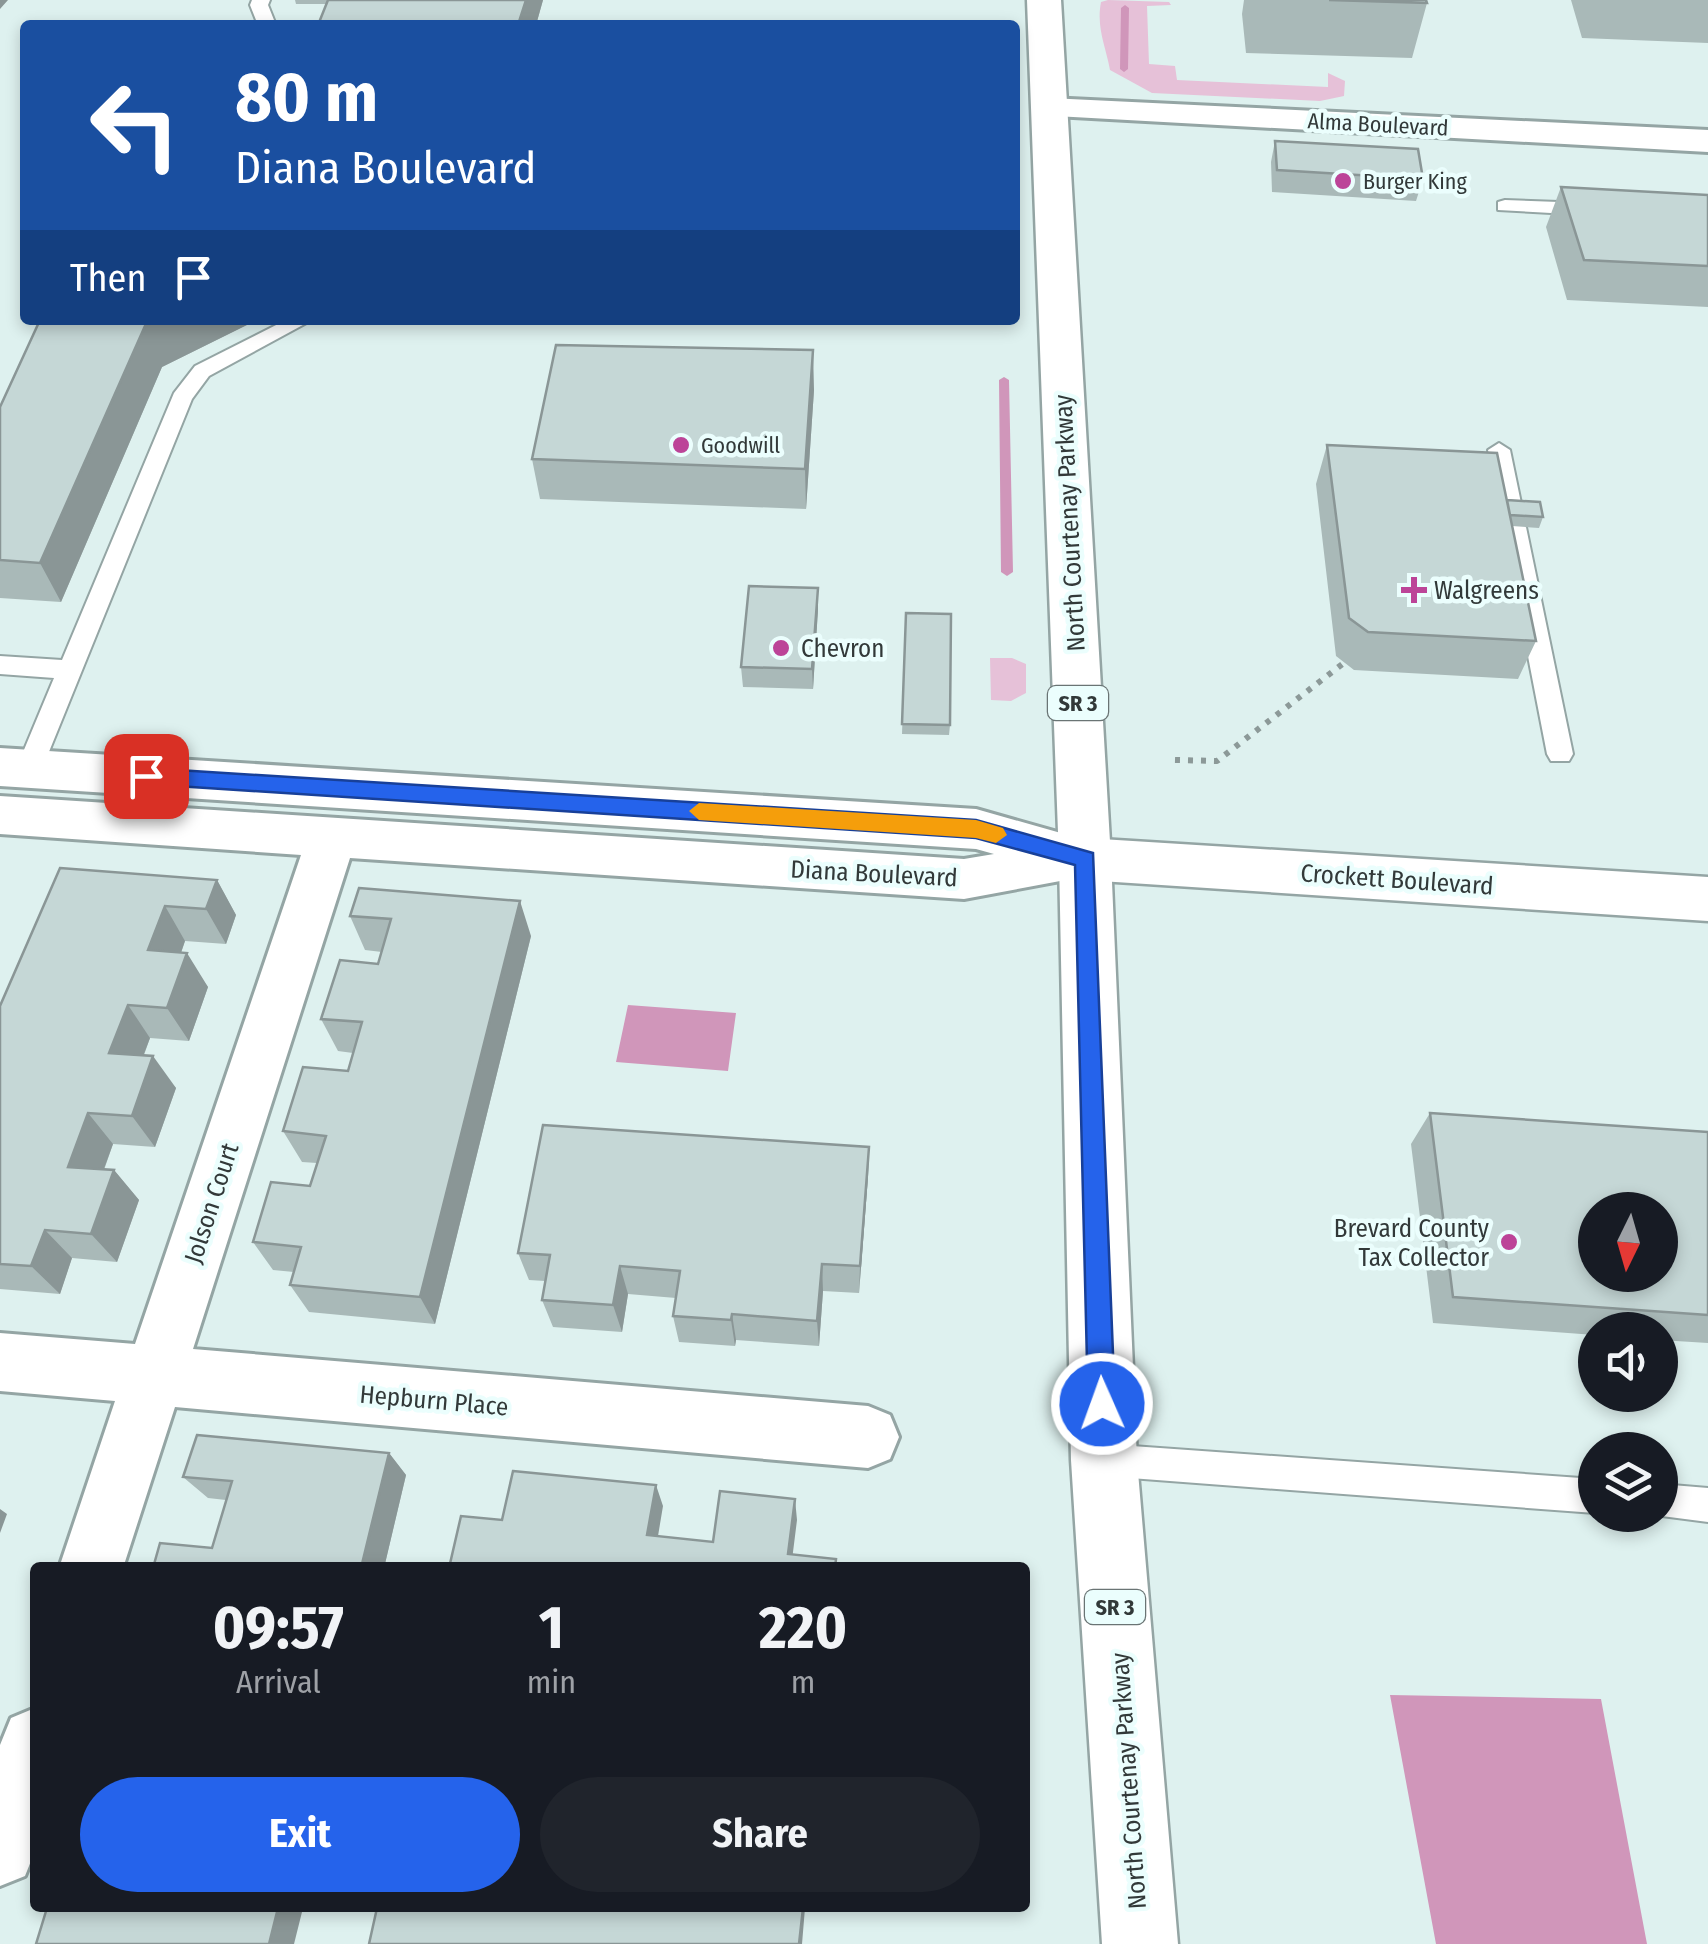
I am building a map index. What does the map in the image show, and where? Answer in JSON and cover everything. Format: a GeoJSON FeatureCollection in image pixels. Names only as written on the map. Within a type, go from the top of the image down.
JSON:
{"type":"FeatureCollection","features":[{"type":"Feature","properties":{"kind":"main road","name":"North Courtenay Parkway"},"geometry":{"type":"LineString","coordinates":[[1044,0],[1086,859],[1104,1460],[1140,1944]]}},
{"type":"Feature","properties":{"kind":"main road","name":"Crockett Boulevard"},"geometry":{"type":"LineString","coordinates":[[1086,859],[1708,899]]}},
{"type":"Feature","properties":{"kind":"street","name":"Alma Boulevard"},"geometry":{"type":"LineString","coordinates":[[1049,108],[1708,141]]}},
{"type":"Feature","properties":{"kind":"street","name":"Diana Boulevard"},"geometry":{"type":"LineString","coordinates":[[15,768],[976,829],[1086,859],[964,880],[4,815],[15,768]]}},
{"type":"Feature","properties":{"kind":"street"},"geometry":{"type":"LineString","coordinates":[[656,860],[665,809]]}},
{"type":"Feature","properties":{"kind":"street","name":"Jolson Court"},"geometry":{"type":"LineString","coordinates":[[93,1562],[332,838]]}},
{"type":"Feature","properties":{"kind":"street","name":"Hepburn Place"},"geometry":{"type":"LineString","coordinates":[[0,1362],[868,1437]]}},
{"type":"Feature","properties":{"kind":"street"},"geometry":{"type":"LineString","coordinates":[[0,1851],[30,1758]]}},
{"type":"Feature","properties":{"kind":"lane"},"geometry":{"type":"LineString","coordinates":[[1505,206],[1616,210]]}},
{"type":"Feature","properties":{"kind":"lane"},"geometry":{"type":"LineString","coordinates":[[15,768],[70,670],[182,398],[202,371],[292,325]]}},
{"type":"Feature","properties":{"kind":"lane"},"geometry":{"type":"LineString","coordinates":[[1499,450],[1560,754]]}},
{"type":"Feature","properties":{"kind":"lane"},"geometry":{"type":"LineString","coordinates":[[0,665],[70,670]]}},
{"type":"Feature","properties":{"kind":"lane"},"geometry":{"type":"LineString","coordinates":[[1104,1460],[1578,1495]]}},
{"type":"Feature","properties":{"kind":"lane"},"geometry":{"type":"LineString","coordinates":[[1678,1502],[1708,1505]]}},
{"type":"Feature","properties":{"kind":"path"},"geometry":{"type":"LineString","coordinates":[[1175,760],[1217,762],[1345,662]]}},
{"type":"Feature","properties":{"kind":"shaded area"},"geometry":{"type":"Polygon","coordinates":[[[1101,2],[1169,2],[1171,5],[1147,6],[1149,64],[1175,66],[1177,80],[1328,87],[1328,73],[1345,81],[1344,96],[1320,101],[1152,93],[1110,70],[1100,20],[1101,2]]]}},
{"type":"Feature","properties":{"kind":"shaded area"},"geometry":{"type":"Polygon","coordinates":[[[990,658],[1012,658],[1026,664],[1026,693],[1011,701],[991,700],[990,658]]]}},
{"type":"Feature","properties":{"kind":"shaded area"},"geometry":{"type":"Polygon","coordinates":[[[628,1005],[736,1013],[728,1071],[616,1062],[628,1005]]]}},
{"type":"Feature","properties":{"kind":"shaded area"},"geometry":{"type":"Polygon","coordinates":[[[1390,1695],[1601,1699],[1647,1944],[1436,1944],[1390,1695]]]}},
{"type":"Feature","properties":{"kind":"building"},"geometry":{"type":"Polygon","coordinates":[[[328,0],[526,0],[520,20],[320,20],[328,0]]]}},
{"type":"Feature","properties":{"kind":"building"},"geometry":{"type":"Polygon","coordinates":[[[1329,0],[1426,0],[1427,3],[1329,0]]]}},
{"type":"Feature","properties":{"kind":"building"},"geometry":{"type":"Polygon","coordinates":[[[1275,141],[1418,149],[1423,179],[1277,170],[1275,141]]]}},
{"type":"Feature","properties":{"kind":"building"},"geometry":{"type":"Polygon","coordinates":[[[1561,187],[1708,195],[1708,266],[1584,260],[1561,187]]]}},
{"type":"Feature","properties":{"kind":"building"},"geometry":{"type":"Polygon","coordinates":[[[38,325],[147,325],[40,563],[0,560],[0,407],[38,325]]]}},
{"type":"Feature","properties":{"kind":"building","name":"Goodwill"},"geometry":{"type":"Polygon","coordinates":[[[556,345],[813,350],[805,469],[532,459],[556,345]]]}},
{"type":"Feature","properties":{"kind":"building","name":"Walgreens"},"geometry":{"type":"Polygon","coordinates":[[[1327,445],[1497,453],[1536,641],[1368,632],[1349,618],[1327,445]]]}},
{"type":"Feature","properties":{"kind":"building"},"geometry":{"type":"Polygon","coordinates":[[[1507,500],[1540,502],[1543,517],[1510,515],[1507,500]]]}},
{"type":"Feature","properties":{"kind":"building","name":"Chevron"},"geometry":{"type":"Polygon","coordinates":[[[749,586],[818,588],[812,669],[741,667],[749,586]]]}},
{"type":"Feature","properties":{"kind":"building"},"geometry":{"type":"Polygon","coordinates":[[[906,613],[951,614],[950,725],[902,724],[906,613]]]}},
{"type":"Feature","properties":{"kind":"building"},"geometry":{"type":"Polygon","coordinates":[[[60,868],[217,880],[206,909],[165,906],[148,950],[187,953],[167,1008],[128,1005],[109,1053],[153,1056],[132,1116],[88,1113],[68,1167],[114,1170],[91,1234],[45,1230],[31,1266],[0,1264],[0,1006],[60,868]]]}},
{"type":"Feature","properties":{"kind":"building"},"geometry":{"type":"Polygon","coordinates":[[[359,888],[520,901],[420,1297],[290,1285],[301,1247],[253,1242],[271,1182],[310,1186],[326,1136],[283,1131],[303,1067],[348,1071],[362,1022],[321,1019],[340,960],[378,964],[391,919],[350,916],[359,888]]]}},
{"type":"Feature","properties":{"kind":"building","name":"Brevard County Tax Collector"},"geometry":{"type":"Polygon","coordinates":[[[1430,1113],[1708,1132],[1708,1315],[1453,1297],[1430,1113]]]}},
{"type":"Feature","properties":{"kind":"building"},"geometry":{"type":"Polygon","coordinates":[[[543,1125],[869,1147],[860,1266],[822,1264],[817,1321],[732,1314],[731,1320],[673,1316],[680,1271],[620,1266],[613,1305],[542,1300],[550,1255],[518,1253],[543,1125]]]}},
{"type":"Feature","properties":{"kind":"building"},"geometry":{"type":"Polygon","coordinates":[[[197,1435],[389,1453],[362,1562],[155,1562],[160,1543],[212,1548],[232,1481],[183,1477],[197,1435]]]}},
{"type":"Feature","properties":{"kind":"building"},"geometry":{"type":"Polygon","coordinates":[[[513,1471],[656,1485],[647,1535],[713,1542],[720,1491],[795,1499],[788,1554],[836,1559],[836,1562],[450,1562],[461,1516],[502,1520],[513,1471]]]}},
{"type":"Feature","properties":{"kind":"building"},"geometry":{"type":"Polygon","coordinates":[[[46,1912],[277,1912],[269,1944],[36,1944],[46,1912]]]}},
{"type":"Feature","properties":{"kind":"building"},"geometry":{"type":"Polygon","coordinates":[[[376,1912],[803,1912],[799,1944],[369,1944],[376,1912]]]}},
{"type":"Feature","properties":{"kind":"waterway"},"geometry":{"type":"LineString","coordinates":[[1124,69],[1125,8]]}},
{"type":"Feature","properties":{"kind":"waterway"},"geometry":{"type":"LineString","coordinates":[[1004,380],[1007,572]]}},
{"type":"Feature","properties":{"kind":"slow traffic"},"geometry":{"type":"LineString","coordinates":[[699,811],[976,829],[996,835]]}},
{"type":"Feature","properties":{"kind":"place","name":"Burger King"},"geometry":{"type":"Point","coordinates":[1343,181]}},
{"type":"Feature","properties":{"kind":"place","name":"Goodwill"},"geometry":{"type":"Point","coordinates":[681,445]}},
{"type":"Feature","properties":{"kind":"place","name":"Walgreens"},"geometry":{"type":"Point","coordinates":[1414,590]}},
{"type":"Feature","properties":{"kind":"place","name":"Chevron"},"geometry":{"type":"Point","coordinates":[781,648]}},
{"type":"Feature","properties":{"kind":"place","name":"Brevard County Tax Collector"},"geometry":{"type":"Point","coordinates":[1509,1242]}},
{"type":"Feature","properties":{"kind":"route"},"geometry":{"type":"LineString","coordinates":[[146,776],[976,829],[1086,859],[1102,1404]]}}]}
